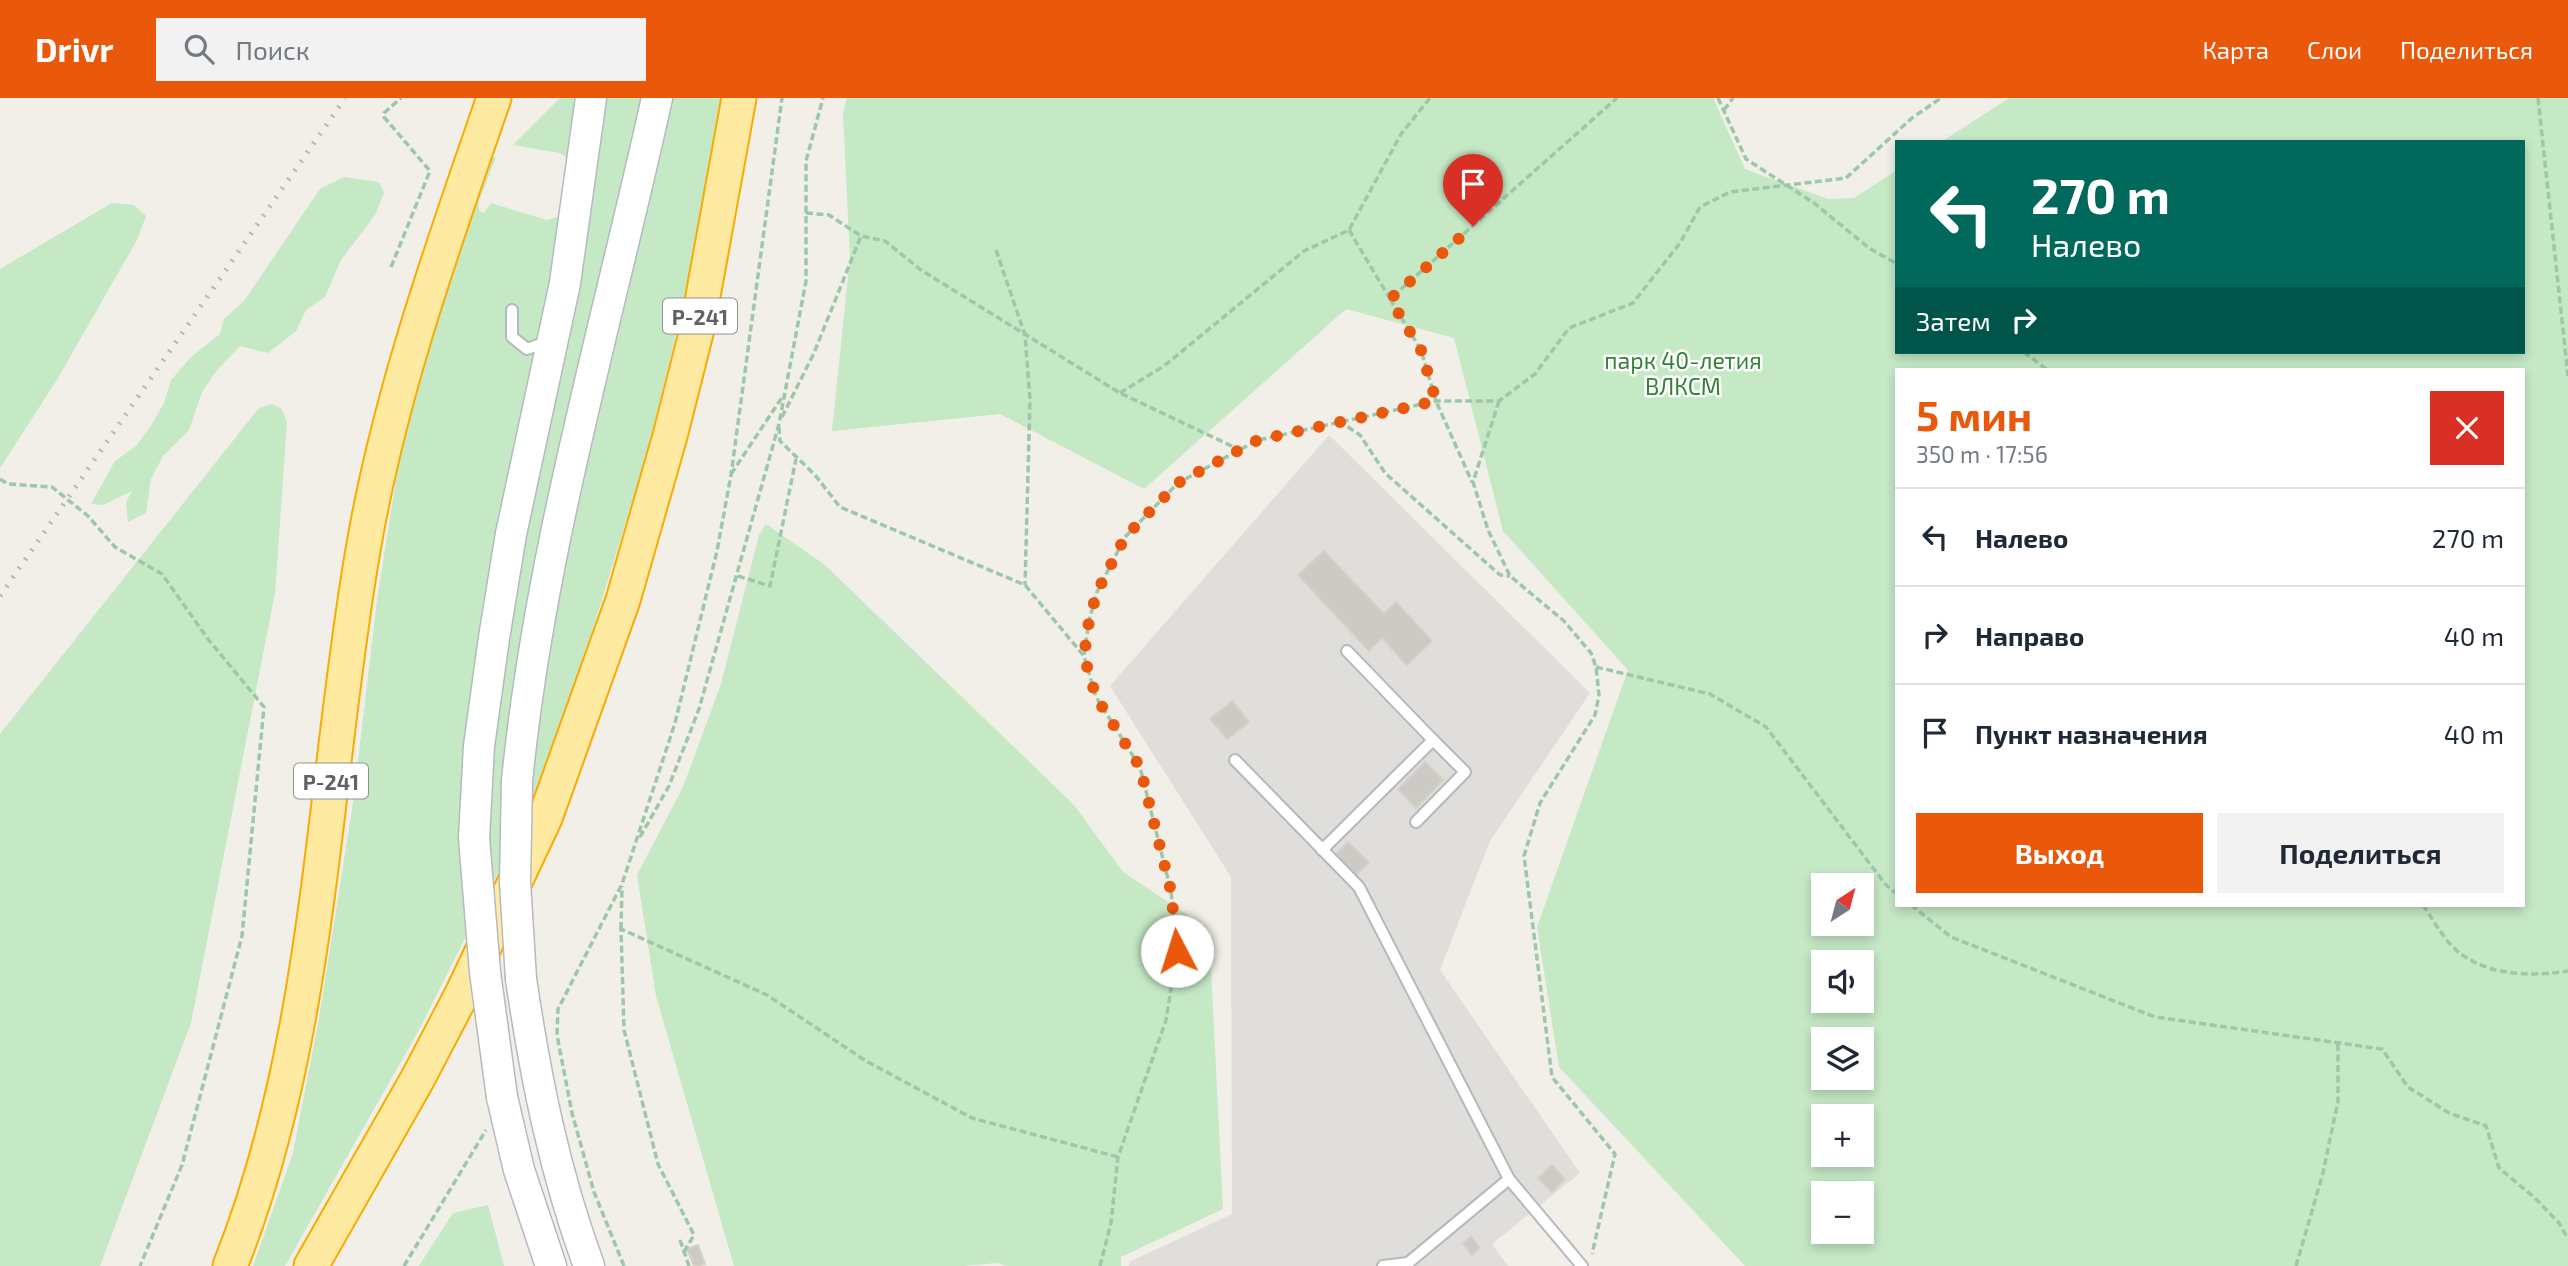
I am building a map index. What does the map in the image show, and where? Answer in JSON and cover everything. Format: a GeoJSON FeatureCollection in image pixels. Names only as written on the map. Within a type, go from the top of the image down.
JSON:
{"type":"FeatureCollection","features":[{"type":"Feature","properties":{"kind":"highway","name":"Р-241"},"geometry":{"type":"LineString","coordinates":[[230,1266],[247,1226],[275,1129],[299,1012],[362,554],[387,441],[426,295],[494,98]]}},
{"type":"Feature","properties":{"kind":"highway","name":"Р-241"},"geometry":{"type":"LineString","coordinates":[[311,1266],[370,1167],[435,1047],[545,818],[622,600],[670,436],[697,329],[739,98]]}},
{"type":"Feature","properties":{"kind":"main road"},"geometry":{"type":"LineString","coordinates":[[551,1266],[497,1108],[474,838],[479,746],[494,638],[511,534],[565,283],[591,98]]}},
{"type":"Feature","properties":{"kind":"main road"},"geometry":{"type":"LineString","coordinates":[[589,1266],[571,1218],[545,1123],[521,979],[515,882],[517,781],[524,704],[556,527],[657,98]]}},
{"type":"Feature","properties":{"kind":"lane"},"geometry":{"type":"LineString","coordinates":[[512,310],[512,337],[527,349],[551,340]]}},
{"type":"Feature","properties":{"kind":"lane"},"geometry":{"type":"LineString","coordinates":[[1347,651],[1465,772],[1416,822]]}},
{"type":"Feature","properties":{"kind":"lane"},"geometry":{"type":"LineString","coordinates":[[1322,850],[1433,740]]}},
{"type":"Feature","properties":{"kind":"lane"},"geometry":{"type":"LineString","coordinates":[[1235,760],[1359,887],[1508,1179],[1582,1266]]}},
{"type":"Feature","properties":{"kind":"lane"},"geometry":{"type":"LineString","coordinates":[[1383,1266],[1410,1264],[1508,1179]]}},
{"type":"Feature","properties":{"kind":"path"},"geometry":{"type":"LineString","coordinates":[[390,267],[430,171],[384,117],[384,113],[401,98]]}},
{"type":"Feature","properties":{"kind":"path"},"geometry":{"type":"LineString","coordinates":[[624,1266],[594,1192],[572,1113],[557,1035],[558,1009],[622,884],[675,723],[716,551],[731,475],[782,98]]}},
{"type":"Feature","properties":{"kind":"path"},"geometry":{"type":"LineString","coordinates":[[635,845],[668,786],[699,709],[779,424],[806,281],[806,161],[823,98]]}},
{"type":"Feature","properties":{"kind":"path"},"geometry":{"type":"LineString","coordinates":[[1120,393],[1164,366],[1304,251],[1349,230],[1401,134],[1430,98]]}},
{"type":"Feature","properties":{"kind":"path"},"geometry":{"type":"LineString","coordinates":[[1390,299],[1617,98]]}},
{"type":"Feature","properties":{"kind":"path"},"geometry":{"type":"LineString","coordinates":[[1718,98],[1746,159],[1895,263]]}},
{"type":"Feature","properties":{"kind":"path"},"geometry":{"type":"LineString","coordinates":[[1724,110],[1733,98]]}},
{"type":"Feature","properties":{"kind":"path"},"geometry":{"type":"LineString","coordinates":[[1473,482],[1499,401],[1535,373],[1569,328],[1633,303],[1680,243],[1700,207],[1730,192],[1846,178],[1912,118],[1941,98]]}},
{"type":"Feature","properties":{"kind":"path"},"geometry":{"type":"LineString","coordinates":[[2538,98],[2568,376]]}},
{"type":"Feature","properties":{"kind":"path"},"geometry":{"type":"LineString","coordinates":[[806,213],[829,215],[861,236],[885,241],[921,270],[1120,393],[1240,450]]}},
{"type":"Feature","properties":{"kind":"path"},"geometry":{"type":"LineString","coordinates":[[1349,230],[1421,350],[1436,401],[1473,482],[1488,530],[1510,576],[1564,621],[1591,653],[1596,667],[1599,695],[1595,715],[1540,803],[1524,856],[1552,1077],[1615,1153],[1590,1266]]}},
{"type":"Feature","properties":{"kind":"path"},"geometry":{"type":"LineString","coordinates":[[861,236],[814,353],[779,424],[780,441],[815,475],[841,507],[1025,585],[1084,656],[1096,697],[1140,767],[1171,891],[1177,951],[1166,1020],[1118,1157],[1111,1223],[1100,1266]]}},
{"type":"Feature","properties":{"kind":"path"},"geometry":{"type":"LineString","coordinates":[[996,250],[1025,335],[1030,399],[1025,585]]}},
{"type":"Feature","properties":{"kind":"path"},"geometry":{"type":"LineString","coordinates":[[2027,354],[2045,368]]}},
{"type":"Feature","properties":{"kind":"path"},"geometry":{"type":"LineString","coordinates":[[731,475],[784,394]]}},
{"type":"Feature","properties":{"kind":"path"},"geometry":{"type":"LineString","coordinates":[[1084,656],[1097,592],[1125,537],[1178,483],[1258,440],[1436,401],[1499,401]]}},
{"type":"Feature","properties":{"kind":"path"},"geometry":{"type":"LineString","coordinates":[[1339,421],[1360,435],[1385,473],[1500,575],[1510,576]]}},
{"type":"Feature","properties":{"kind":"path"},"geometry":{"type":"LineString","coordinates":[[738,576],[770,586],[796,458]]}},
{"type":"Feature","properties":{"kind":"path"},"geometry":{"type":"LineString","coordinates":[[0,479],[8,484],[52,488],[88,516],[115,547],[162,574],[208,639],[264,707],[242,936],[182,1165],[140,1266]]}},
{"type":"Feature","properties":{"kind":"path"},"geometry":{"type":"LineString","coordinates":[[0,490],[8,484]]}},
{"type":"Feature","properties":{"kind":"path"},"geometry":{"type":"LineString","coordinates":[[1596,667],[1710,694],[1766,727],[1886,885],[1895,892]]}},
{"type":"Feature","properties":{"kind":"path"},"geometry":{"type":"LineString","coordinates":[[622,884],[624,1030],[658,1164],[694,1235],[684,1252]]}},
{"type":"Feature","properties":{"kind":"path"},"geometry":{"type":"LineString","coordinates":[[1914,907],[1951,937],[2155,1017],[2382,1049],[2408,1087],[2449,1113],[2486,1126],[2499,1168],[2535,1198],[2559,1223],[2568,1239]]}},
{"type":"Feature","properties":{"kind":"path"},"geometry":{"type":"LineString","coordinates":[[2424,907],[2451,945],[2471,961],[2517,975],[2568,971]]}},
{"type":"Feature","properties":{"kind":"path"},"geometry":{"type":"LineString","coordinates":[[621,929],[767,995],[866,1061],[972,1118],[1118,1157]]}},
{"type":"Feature","properties":{"kind":"path"},"geometry":{"type":"LineString","coordinates":[[2296,1266],[2323,1173],[2338,1101],[2338,1044]]}},
{"type":"Feature","properties":{"kind":"path"},"geometry":{"type":"LineString","coordinates":[[404,1266],[497,1108]]}},
{"type":"Feature","properties":{"kind":"path"},"geometry":{"type":"LineString","coordinates":[[680,1240],[689,1266]]}},
{"type":"Feature","properties":{"kind":"shaded area"},"geometry":{"type":"Polygon","coordinates":[[[1329,435],[1590,693],[1490,841],[1440,970],[1580,1173],[1492,1244],[1508,1266],[1129,1266],[1129,1262],[1232,1214],[1231,877],[1110,686],[1329,435]]]}},
{"type":"Feature","properties":{"kind":"green space"},"geometry":{"type":"Polygon","coordinates":[[[560,98],[722,98],[692,268],[647,453],[588,645],[538,793],[420,1028],[285,1266],[253,1266],[293,1153],[319,1018],[353,803],[377,600],[399,460],[431,342],[490,158],[496,157],[479,201],[479,211],[484,213],[491,203],[547,220],[560,216],[568,159],[560,153],[513,145],[560,98]]]}},
{"type":"Feature","properties":{"kind":"green space","name":"парк 40-летия ВЛКСМ"},"geometry":{"type":"Polygon","coordinates":[[[847,98],[1713,98],[1745,169],[1828,199],[1854,198],[1895,171],[1895,354],[2525,354],[2525,140],[1944,140],[2009,98],[2568,98],[2568,1266],[1745,1266],[1559,1067],[1537,927],[1628,670],[1503,531],[1454,338],[1346,309],[1144,489],[1000,414],[832,431],[850,257],[843,113],[847,98]]]}},
{"type":"Feature","properties":{"kind":"green space"},"geometry":{"type":"Polygon","coordinates":[[[344,177],[379,182],[384,193],[375,215],[341,260],[325,297],[306,310],[296,331],[268,353],[240,346],[217,370],[202,392],[189,430],[163,456],[151,479],[146,513],[128,522],[126,502],[132,491],[103,505],[91,504],[115,461],[136,446],[152,424],[164,403],[171,380],[191,357],[220,334],[224,319],[244,301],[320,189],[344,177]]]}},
{"type":"Feature","properties":{"kind":"green space"},"geometry":{"type":"Polygon","coordinates":[[[112,203],[134,205],[146,216],[137,240],[58,378],[0,468],[0,269],[112,203]]]}},
{"type":"Feature","properties":{"kind":"green space"},"geometry":{"type":"Polygon","coordinates":[[[272,404],[282,409],[287,422],[275,593],[191,1023],[100,1266],[0,1266],[0,734],[259,408],[272,404]]]}},
{"type":"Feature","properties":{"kind":"green space"},"geometry":{"type":"Polygon","coordinates":[[[766,524],[825,565],[1074,805],[1123,872],[1198,922],[1210,950],[1223,1209],[1121,1257],[1121,1266],[1008,1266],[996,1263],[965,1266],[734,1266],[656,996],[637,875],[683,787],[721,684],[759,535],[766,524]]]}},
{"type":"Feature","properties":{"kind":"green space"},"geometry":{"type":"Polygon","coordinates":[[[488,1205],[504,1266],[419,1266],[453,1213],[488,1205]]]}},
{"type":"Feature","properties":{"kind":"building"},"geometry":{"type":"Polygon","coordinates":[[[1324,551],[1384,614],[1396,602],[1432,641],[1407,665],[1382,638],[1369,651],[1298,575],[1324,551]]]}},
{"type":"Feature","properties":{"kind":"building"},"geometry":{"type":"Polygon","coordinates":[[[1232,701],[1249,722],[1227,739],[1210,719],[1232,701]]]}},
{"type":"Feature","properties":{"kind":"building"},"geometry":{"type":"Polygon","coordinates":[[[1425,762],[1443,780],[1416,808],[1398,789],[1425,762]]]}},
{"type":"Feature","properties":{"kind":"building"},"geometry":{"type":"Polygon","coordinates":[[[1348,842],[1369,863],[1356,875],[1336,854],[1348,842]]]}},
{"type":"Feature","properties":{"kind":"building"},"geometry":{"type":"Polygon","coordinates":[[[1552,1165],[1565,1179],[1552,1192],[1538,1178],[1552,1165]]]}},
{"type":"Feature","properties":{"kind":"building"},"geometry":{"type":"Polygon","coordinates":[[[1471,1236],[1480,1248],[1472,1255],[1463,1243],[1471,1236]]]}},
{"type":"Feature","properties":{"kind":"building"},"geometry":{"type":"Polygon","coordinates":[[[698,1245],[705,1264],[694,1266],[687,1249],[698,1245]]]}},
{"type":"Feature","properties":{"kind":"railway"},"geometry":{"type":"LineString","coordinates":[[0,596],[345,98]]}},
{"type":"Feature","properties":{"kind":"route"},"geometry":{"type":"LineString","coordinates":[[1177,951],[1171,891],[1140,767],[1096,697],[1084,656],[1097,592],[1125,537],[1178,483],[1258,440],[1436,401],[1421,350],[1390,299],[1473,226]]}}]}
